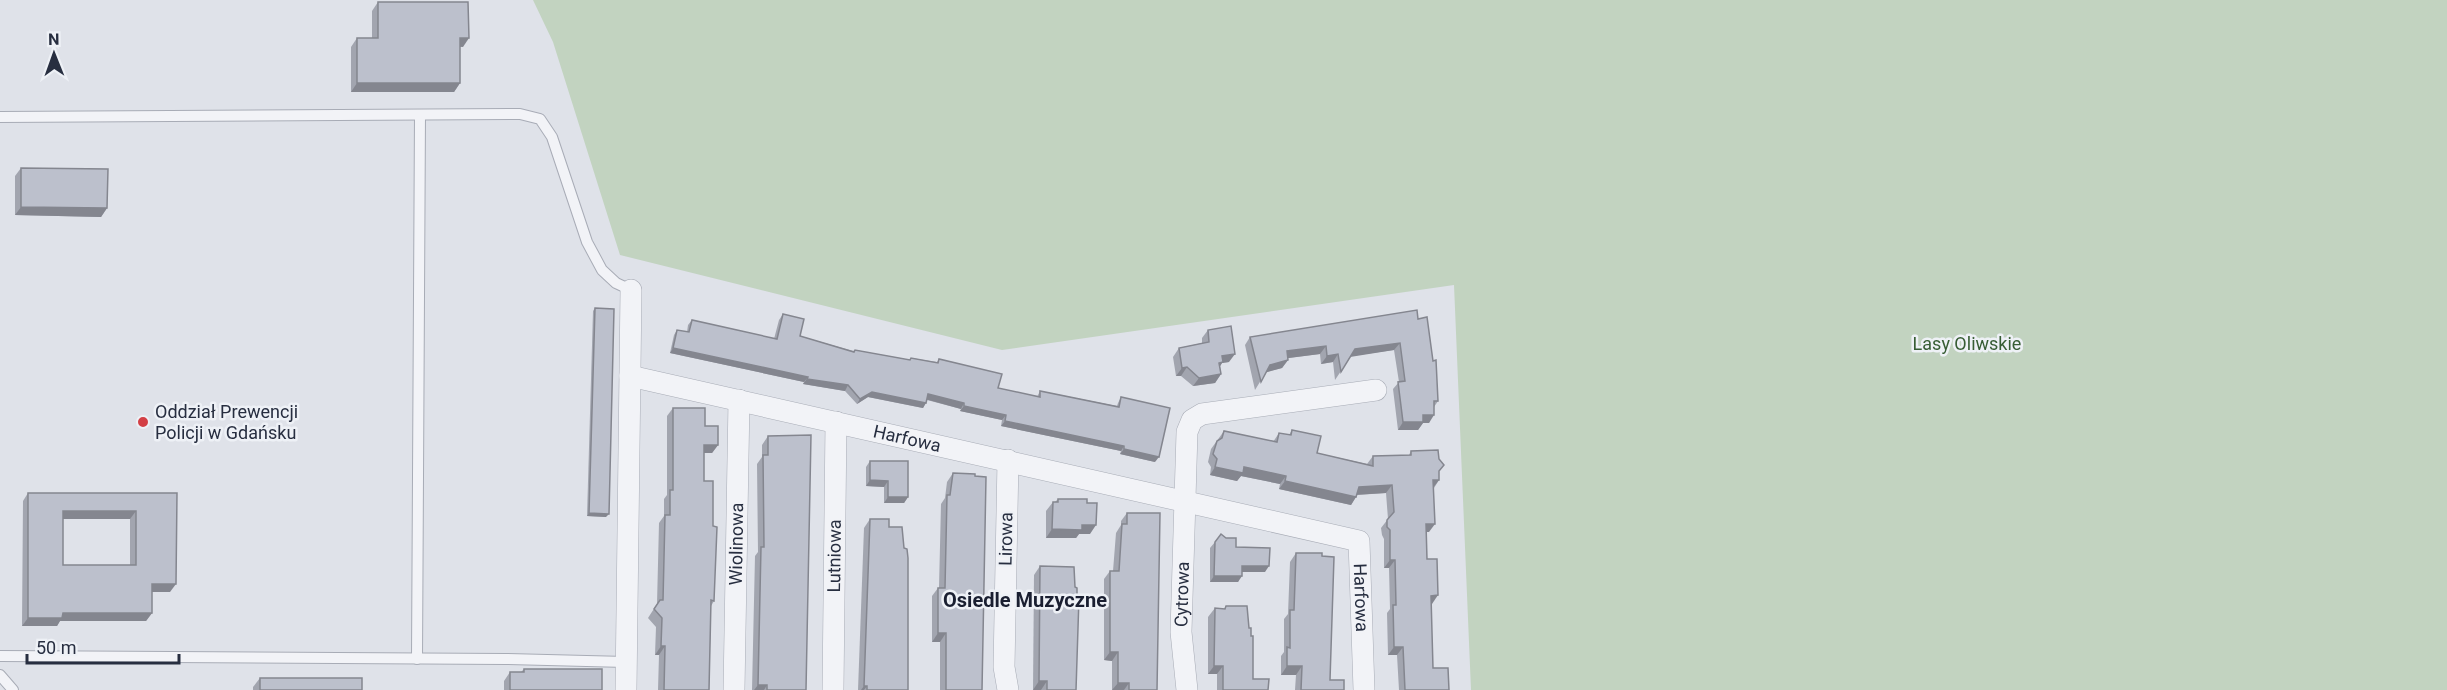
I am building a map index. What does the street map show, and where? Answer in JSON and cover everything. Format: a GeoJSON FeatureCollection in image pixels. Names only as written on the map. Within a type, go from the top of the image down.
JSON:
{"type":"FeatureCollection","features":[{"type":"Feature","properties":{"kind":"street"},"geometry":{"type":"LineString","coordinates":[[626,690],[632,290]]}},
{"type":"Feature","properties":{"kind":"street","name":"Harfowa"},"geometry":{"type":"LineString","coordinates":[[630,376],[1359,541],[1364,690]]}},
{"type":"Feature","properties":{"kind":"street"},"geometry":{"type":"LineString","coordinates":[[1184,500],[1187,432],[1192,420],[1202,414],[1376,390]]}},
{"type":"Feature","properties":{"kind":"street","name":"Wiolinowa"},"geometry":{"type":"LineString","coordinates":[[734,690],[739,400]]}},
{"type":"Feature","properties":{"kind":"street","name":"Lutniowa"},"geometry":{"type":"LineString","coordinates":[[833,690],[836,422]]}},
{"type":"Feature","properties":{"kind":"street","name":"Lirowa"},"geometry":{"type":"LineString","coordinates":[[1008,460],[1004,667],[1008,690]]}},
{"type":"Feature","properties":{"kind":"street","name":"Cytrowa"},"geometry":{"type":"LineString","coordinates":[[1184,500],[1181,632],[1187,690]]}},
{"type":"Feature","properties":{"kind":"lane"},"geometry":{"type":"LineString","coordinates":[[0,117],[520,114],[540,119],[552,137],[587,242],[602,270],[616,283],[632,290]]}},
{"type":"Feature","properties":{"kind":"lane"},"geometry":{"type":"LineString","coordinates":[[417,659],[420,115]]}},
{"type":"Feature","properties":{"kind":"lane"},"geometry":{"type":"LineString","coordinates":[[0,656],[626,662]]}},
{"type":"Feature","properties":{"kind":"lane"},"geometry":{"type":"LineString","coordinates":[[0,675],[13,690]]}},
{"type":"Feature","properties":{"kind":"green space","name":"Lasy Oliwskie"},"geometry":{"type":"Polygon","coordinates":[[[533,0],[2447,0],[2447,690],[1471,690],[1454,285],[1002,350],[620,255],[553,42],[533,0]]]}},
{"type":"Feature","properties":{"kind":"building"},"geometry":{"type":"Polygon","coordinates":[[[378,2],[468,2],[469,38],[460,38],[460,83],[357,83],[357,38],[378,38],[378,2]]]}},
{"type":"Feature","properties":{"kind":"building"},"geometry":{"type":"Polygon","coordinates":[[[21,168],[108,169],[107,208],[21,207],[21,168]]]}},
{"type":"Feature","properties":{"kind":"building"},"geometry":{"type":"Polygon","coordinates":[[[595,308],[614,309],[609,514],[589,513],[595,308]]]}},
{"type":"Feature","properties":{"kind":"building"},"geometry":{"type":"Polygon","coordinates":[[[1417,310],[1418,319],[1427,317],[1433,361],[1436,360],[1438,401],[1434,401],[1434,415],[1423,415],[1423,422],[1403,422],[1398,382],[1405,381],[1400,343],[1355,349],[1341,372],[1338,354],[1327,356],[1326,346],[1287,351],[1288,360],[1270,365],[1261,382],[1250,337],[1417,310]]]}},
{"type":"Feature","properties":{"kind":"building"},"geometry":{"type":"Polygon","coordinates":[[[783,314],[804,319],[800,336],[854,352],[855,350],[938,363],[939,359],[1002,374],[998,388],[1040,397],[1040,391],[1119,407],[1121,397],[1170,408],[1159,457],[1124,449],[1124,446],[1005,421],[1006,415],[964,406],[964,403],[928,394],[926,403],[872,392],[860,399],[848,385],[807,379],[808,377],[673,348],[677,330],[689,332],[692,320],[777,339],[783,314]]]}},
{"type":"Feature","properties":{"kind":"building"},"geometry":{"type":"Polygon","coordinates":[[[1231,326],[1235,354],[1222,356],[1223,362],[1219,363],[1221,374],[1199,378],[1187,367],[1182,368],[1179,348],[1209,342],[1208,330],[1231,326]]]}},
{"type":"Feature","properties":{"kind":"building"},"geometry":{"type":"Polygon","coordinates":[[[673,408],[705,408],[705,426],[718,426],[718,445],[704,445],[704,481],[713,481],[713,526],[717,527],[714,601],[711,600],[709,690],[664,690],[665,646],[661,646],[662,618],[654,609],[660,600],[663,600],[665,515],[670,515],[670,490],[673,490],[673,408]]]}},
{"type":"Feature","properties":{"kind":"building"},"geometry":{"type":"Polygon","coordinates":[[[1292,430],[1321,436],[1317,453],[1373,466],[1373,456],[1411,455],[1411,451],[1438,450],[1439,459],[1444,465],[1439,471],[1439,480],[1433,480],[1435,524],[1426,524],[1427,559],[1437,559],[1438,595],[1431,596],[1433,668],[1448,668],[1449,690],[1405,690],[1403,647],[1394,647],[1395,560],[1390,560],[1390,530],[1387,527],[1387,520],[1394,512],[1392,485],[1359,487],[1356,497],[1285,481],[1286,476],[1244,467],[1243,473],[1215,467],[1217,459],[1213,454],[1217,441],[1222,438],[1224,431],[1277,442],[1279,433],[1291,435],[1292,430]]]}},
{"type":"Feature","properties":{"kind":"building"},"geometry":{"type":"Polygon","coordinates":[[[811,435],[806,690],[767,690],[767,685],[758,685],[761,547],[764,547],[763,455],[768,455],[768,436],[811,435]]]}},
{"type":"Feature","properties":{"kind":"building"},"geometry":{"type":"Polygon","coordinates":[[[870,461],[908,461],[908,497],[888,497],[888,481],[870,480],[870,461]]]}},
{"type":"Feature","properties":{"kind":"building"},"geometry":{"type":"Polygon","coordinates":[[[953,473],[986,477],[982,690],[946,690],[946,633],[938,633],[938,588],[945,588],[947,495],[950,495],[953,473]]]}},
{"type":"Feature","properties":{"kind":"building"},"geometry":{"type":"Polygon","coordinates":[[[28,493],[177,493],[176,584],[152,584],[152,613],[63,613],[62,618],[28,618],[28,493]],[[63,511],[63,565],[136,565],[136,511],[63,511]]]}},
{"type":"Feature","properties":{"kind":"building"},"geometry":{"type":"Polygon","coordinates":[[[1058,499],[1087,499],[1087,503],[1097,503],[1096,525],[1082,525],[1082,530],[1052,529],[1053,502],[1058,502],[1058,499]]]}},
{"type":"Feature","properties":{"kind":"building"},"geometry":{"type":"Polygon","coordinates":[[[1127,513],[1160,513],[1157,690],[1129,690],[1129,683],[1118,683],[1118,652],[1110,652],[1110,571],[1119,571],[1122,524],[1127,524],[1127,513]]]}},
{"type":"Feature","properties":{"kind":"building"},"geometry":{"type":"Polygon","coordinates":[[[870,519],[889,519],[889,527],[902,527],[904,548],[907,549],[908,690],[867,690],[867,686],[864,686],[870,519]]]}},
{"type":"Feature","properties":{"kind":"building"},"geometry":{"type":"Polygon","coordinates":[[[1221,534],[1226,538],[1236,538],[1236,547],[1270,548],[1269,566],[1242,566],[1242,576],[1214,576],[1215,542],[1221,534]]]}},
{"type":"Feature","properties":{"kind":"building"},"geometry":{"type":"Polygon","coordinates":[[[1296,553],[1322,553],[1322,556],[1334,557],[1330,680],[1344,680],[1344,690],[1301,690],[1302,666],[1287,666],[1287,647],[1290,648],[1290,610],[1294,610],[1296,553]]]}},
{"type":"Feature","properties":{"kind":"building"},"geometry":{"type":"Polygon","coordinates":[[[1040,566],[1074,567],[1075,587],[1077,597],[1079,597],[1076,690],[1047,690],[1047,681],[1039,681],[1040,566]]]}},
{"type":"Feature","properties":{"kind":"building"},"geometry":{"type":"Polygon","coordinates":[[[1226,606],[1247,606],[1249,628],[1253,636],[1253,679],[1269,679],[1268,690],[1223,690],[1223,666],[1214,666],[1215,608],[1225,609],[1226,606]]]}},
{"type":"Feature","properties":{"kind":"building"},"geometry":{"type":"Polygon","coordinates":[[[524,669],[602,669],[602,690],[510,690],[510,672],[524,672],[524,669]]]}},
{"type":"Feature","properties":{"kind":"building"},"geometry":{"type":"Polygon","coordinates":[[[260,678],[362,678],[362,690],[260,690],[260,678]]]}},
{"type":"Feature","properties":{"kind":"place","name":"Oddział Prewencji Policji w Gdańsku"},"geometry":{"type":"Point","coordinates":[143,422]}},
{"type":"Feature","properties":{"kind":"district","name":"Osiedle Muzyczne"},"geometry":{"type":"Point","coordinates":[1025,600]}}]}
